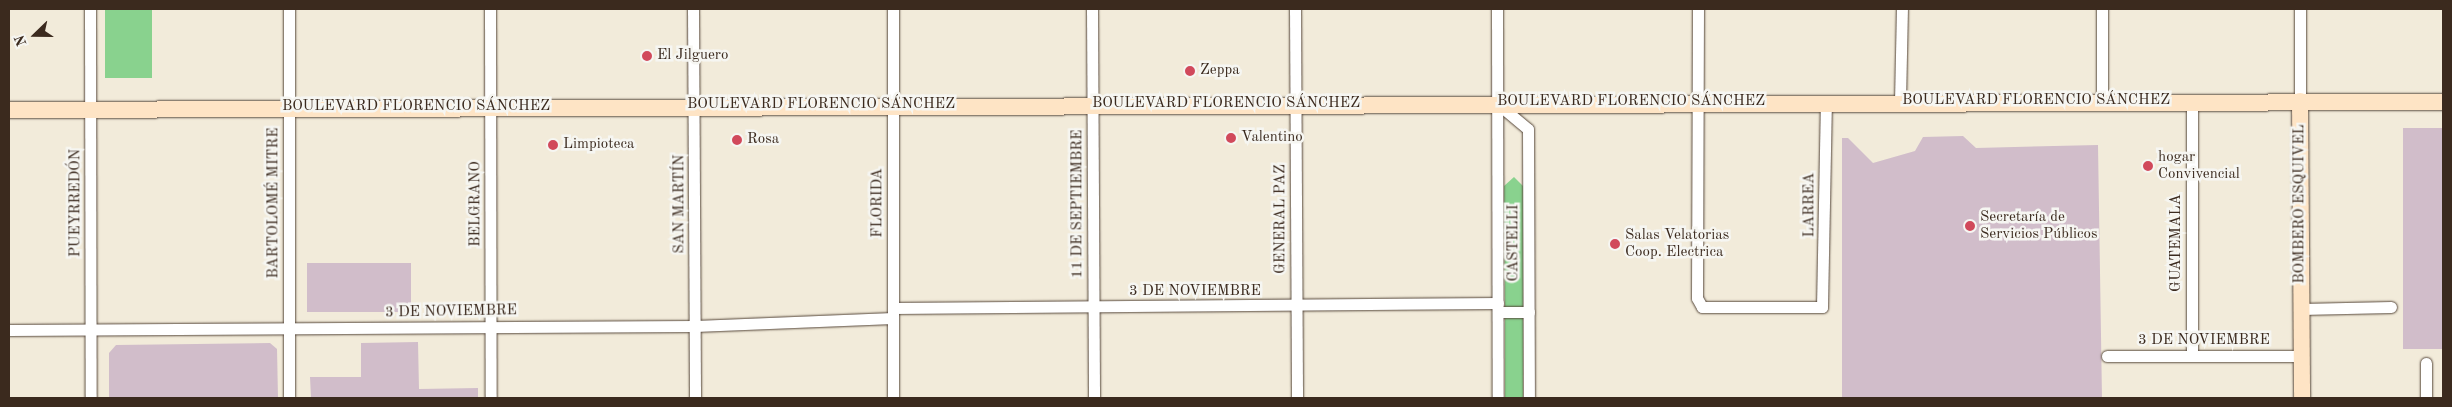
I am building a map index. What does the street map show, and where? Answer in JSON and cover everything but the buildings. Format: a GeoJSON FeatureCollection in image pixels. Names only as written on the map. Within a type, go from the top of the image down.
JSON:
{"type":"FeatureCollection","features":[{"type":"Feature","properties":{"kind":"main road","name":"BOULEVARD FLORENCIO SÁNCHEZ"},"geometry":{"type":"LineString","coordinates":[[9,110],[1496,102],[2102,102],[2192,100],[2443,102]]}},
{"type":"Feature","properties":{"kind":"main road","name":"BOMBERO ESQUIVEL"},"geometry":{"type":"LineString","coordinates":[[2300,101],[2302,398]]}},
{"type":"Feature","properties":{"kind":"street","name":"PUEYRREDÓN"},"geometry":{"type":"LineString","coordinates":[[90,9],[90,398]]}},
{"type":"Feature","properties":{"kind":"street","name":"BARTOLOMÉ MITRE"},"geometry":{"type":"LineString","coordinates":[[289,9],[290,398]]}},
{"type":"Feature","properties":{"kind":"street","name":"BELGRANO"},"geometry":{"type":"LineString","coordinates":[[490,9],[491,398]]}},
{"type":"Feature","properties":{"kind":"street","name":"SAN MARTÍN"},"geometry":{"type":"LineString","coordinates":[[693,9],[696,398]]}},
{"type":"Feature","properties":{"kind":"street","name":"FLORIDA"},"geometry":{"type":"LineString","coordinates":[[893,9],[893,398]]}},
{"type":"Feature","properties":{"kind":"street","name":"11 DE SEPTIEMBRE"},"geometry":{"type":"LineString","coordinates":[[1092,9],[1094,398]]}},
{"type":"Feature","properties":{"kind":"street","name":"GENERAL PAZ"},"geometry":{"type":"LineString","coordinates":[[1295,9],[1297,398]]}},
{"type":"Feature","properties":{"kind":"street","name":"CASTELLI"},"geometry":{"type":"LineString","coordinates":[[1497,9],[1498,398]]}},
{"type":"Feature","properties":{"kind":"street"},"geometry":{"type":"LineString","coordinates":[[1698,9],[1698,102]]}},
{"type":"Feature","properties":{"kind":"street"},"geometry":{"type":"LineString","coordinates":[[1900,102],[1902,9]]}},
{"type":"Feature","properties":{"kind":"street"},"geometry":{"type":"LineString","coordinates":[[2102,9],[2102,102]]}},
{"type":"Feature","properties":{"kind":"street","name":"BOMBERO ESQUIVEL"},"geometry":{"type":"LineString","coordinates":[[2300,9],[2300,101]]}},
{"type":"Feature","properties":{"kind":"street","name":"GUATEMALA"},"geometry":{"type":"LineString","coordinates":[[2192,100],[2192,356]]}},
{"type":"Feature","properties":{"kind":"street","name":"CASTELLI"},"geometry":{"type":"LineString","coordinates":[[1496,102],[1528,129],[1529,398]]}},
{"type":"Feature","properties":{"kind":"street","name":"LARREA"},"geometry":{"type":"LineString","coordinates":[[1698,102],[1697,298],[1702,306],[1822,307],[1826,102]]}},
{"type":"Feature","properties":{"kind":"street","name":"3 DE NOVIEMBRE"},"geometry":{"type":"LineString","coordinates":[[9,330],[695,326],[893,313],[1094,307],[1297,306],[1498,308],[1529,312]]}},
{"type":"Feature","properties":{"kind":"street"},"geometry":{"type":"LineString","coordinates":[[2301,309],[2391,307]]}},
{"type":"Feature","properties":{"kind":"street","name":"3 DE NOVIEMBRE"},"geometry":{"type":"LineString","coordinates":[[2107,356],[2301,356]]}},
{"type":"Feature","properties":{"kind":"street"},"geometry":{"type":"LineString","coordinates":[[2426,363],[2426,398]]}},
{"type":"Feature","properties":{"kind":"shaded area"},"geometry":{"type":"Polygon","coordinates":[[[2403,128],[2443,128],[2443,349],[2403,349],[2403,128]]]}},
{"type":"Feature","properties":{"kind":"shaded area","name":"Secretaría de Servicios Públicos"},"geometry":{"type":"Polygon","coordinates":[[[1963,136],[1976,148],[2098,145],[2102,398],[1842,398],[1842,138],[1848,138],[1873,163],[1915,151],[1923,137],[1963,136]]]}},
{"type":"Feature","properties":{"kind":"shaded area"},"geometry":{"type":"Polygon","coordinates":[[[307,263],[411,263],[411,312],[307,312],[307,263]]]}},
{"type":"Feature","properties":{"kind":"shaded area"},"geometry":{"type":"Polygon","coordinates":[[[418,342],[419,389],[478,388],[478,398],[311,398],[310,377],[361,377],[361,343],[418,342]]]}},
{"type":"Feature","properties":{"kind":"shaded area"},"geometry":{"type":"Polygon","coordinates":[[[270,343],[277,349],[278,398],[109,398],[109,353],[116,345],[270,343]]]}},
{"type":"Feature","properties":{"kind":"green space"},"geometry":{"type":"Polygon","coordinates":[[[105,9],[152,9],[152,78],[105,78],[105,9]]]}},
{"type":"Feature","properties":{"kind":"green space"},"geometry":{"type":"Polygon","coordinates":[[[1514,177],[1523,186],[1523,307],[1505,307],[1504,186],[1514,177]]]}},
{"type":"Feature","properties":{"kind":"green space"},"geometry":{"type":"Polygon","coordinates":[[[1505,318],[1523,318],[1523,398],[1505,398],[1505,318]]]}},
{"type":"Feature","properties":{"kind":"place","name":"El Jilguero"},"geometry":{"type":"Point","coordinates":[647,56]}},
{"type":"Feature","properties":{"kind":"place","name":"Zeppa"},"geometry":{"type":"Point","coordinates":[1190,71]}},
{"type":"Feature","properties":{"kind":"place","name":"Valentino"},"geometry":{"type":"Point","coordinates":[1231,138]}},
{"type":"Feature","properties":{"kind":"place","name":"Rosa"},"geometry":{"type":"Point","coordinates":[737,140]}},
{"type":"Feature","properties":{"kind":"place","name":"Limpioteca"},"geometry":{"type":"Point","coordinates":[553,145]}},
{"type":"Feature","properties":{"kind":"place","name":"hogar Convivencial"},"geometry":{"type":"Point","coordinates":[2148,166]}},
{"type":"Feature","properties":{"kind":"place","name":"Secretaría de Servicios Públicos"},"geometry":{"type":"Point","coordinates":[1970,226]}},
{"type":"Feature","properties":{"kind":"place","name":"Salas Velatorias Coop. Electrica"},"geometry":{"type":"Point","coordinates":[1615,244]}}]}
